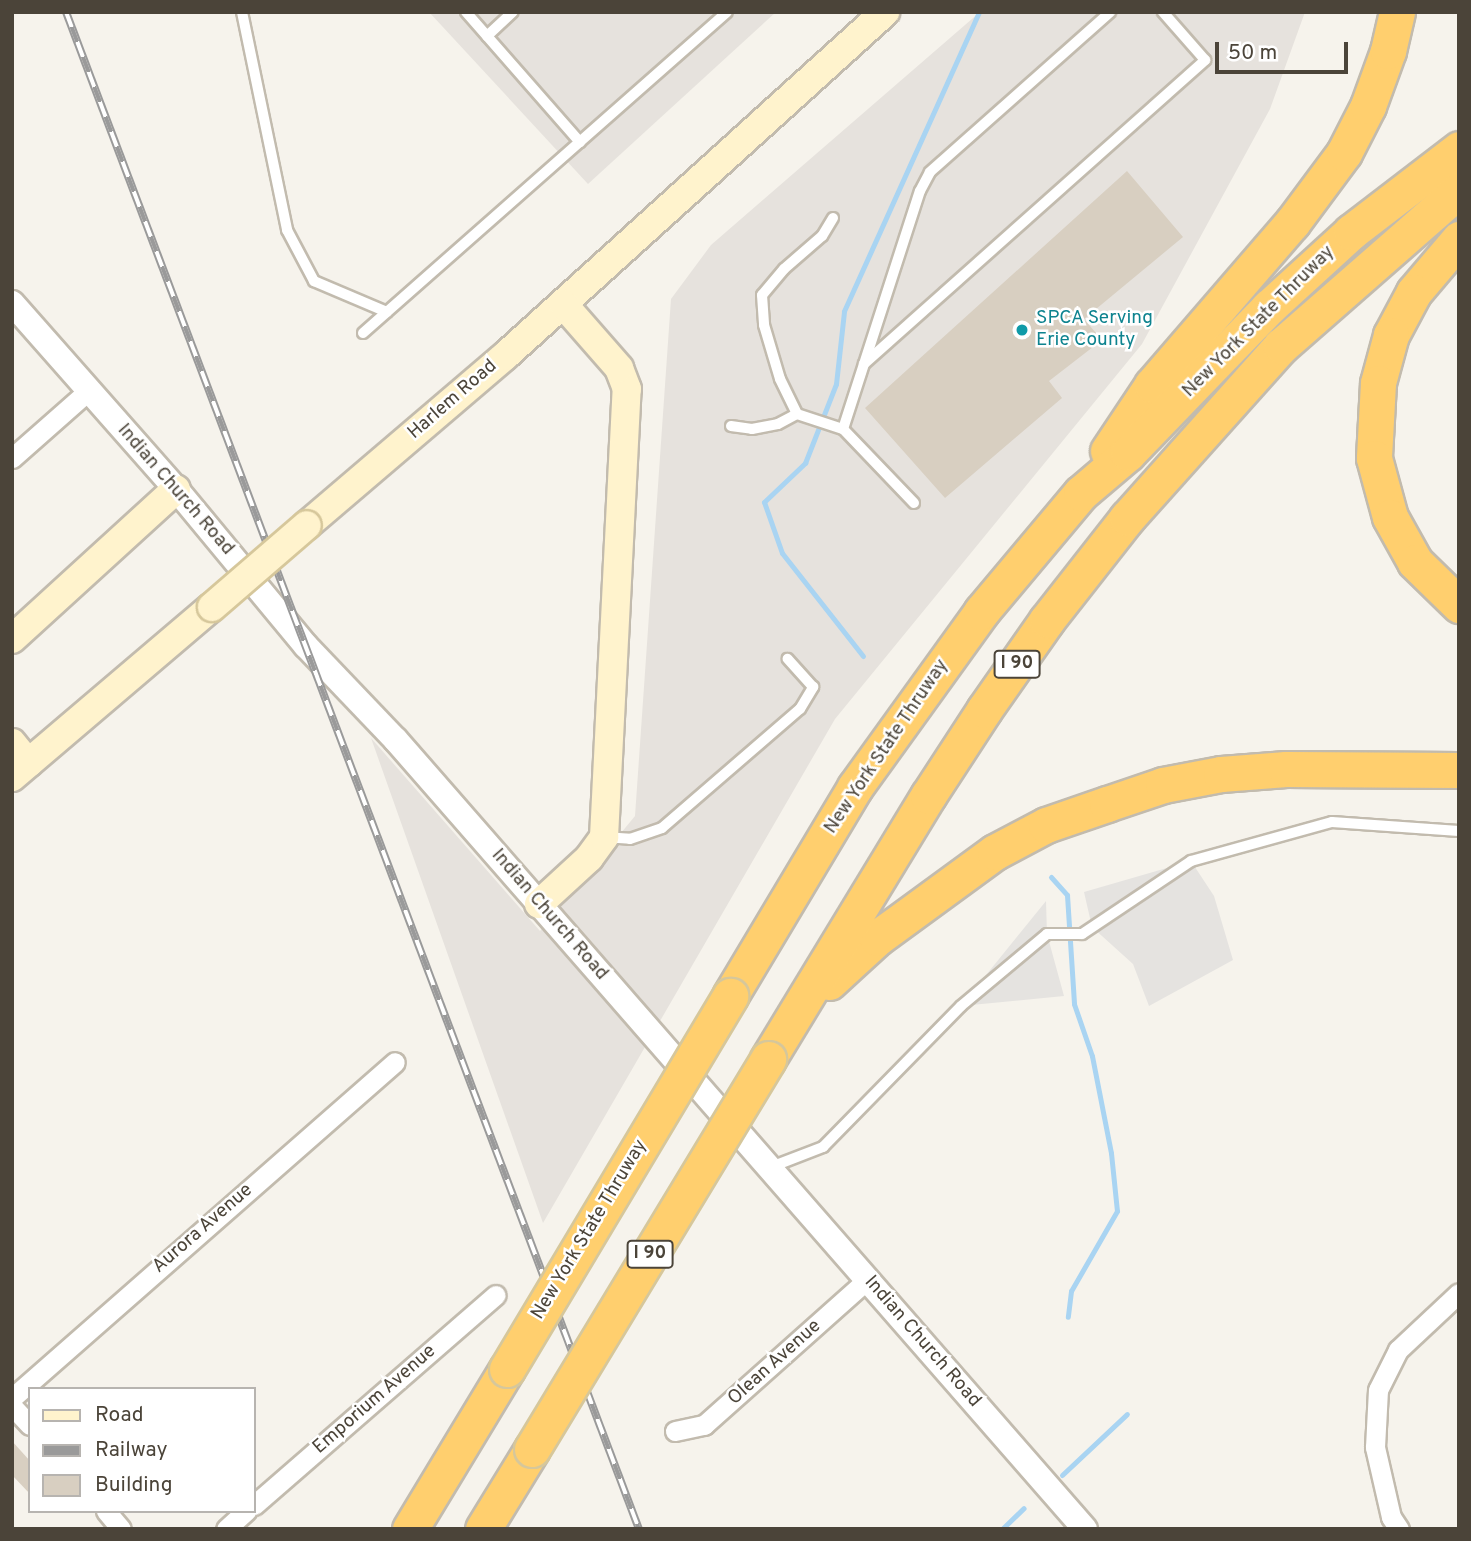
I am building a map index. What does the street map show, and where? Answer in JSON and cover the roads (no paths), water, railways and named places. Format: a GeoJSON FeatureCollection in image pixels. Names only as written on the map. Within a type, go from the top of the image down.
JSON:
{"type":"FeatureCollection","features":[{"type":"Feature","properties":{"kind":"highway"},"geometry":{"type":"LineString","coordinates":[[1081,493],[1152,385],[1292,223],[1344,153],[1368,106],[1388,51],[1397,12]]}},
{"type":"Feature","properties":{"kind":"highway","name":"New York State Thruway"},"geometry":{"type":"LineString","coordinates":[[410,1529],[855,786],[981,612],[1081,493],[1128,453],[1269,307],[1351,232],[1459,149]]}},
{"type":"Feature","properties":{"kind":"highway","name":"New York State Thruway"},"geometry":{"type":"LineString","coordinates":[[483,1529],[861,905],[977,720],[1047,620],[1127,518],[1281,346],[1459,190]]}},
{"type":"Feature","properties":{"kind":"highway"},"geometry":{"type":"LineString","coordinates":[[1459,239],[1414,292],[1391,335],[1378,383],[1374,458],[1390,517],[1415,562],[1459,605]]}},
{"type":"Feature","properties":{"kind":"highway"},"geometry":{"type":"LineString","coordinates":[[797,1014],[842,968],[927,898],[995,852],[1046,825],[1163,785],[1221,774],[1286,769],[1459,770]]}},
{"type":"Feature","properties":{"kind":"main road","name":"Harlem Road"},"geometry":{"type":"LineString","coordinates":[[18,761],[212,607],[563,304],[885,12]]}},
{"type":"Feature","properties":{"kind":"main road"},"geometry":{"type":"LineString","coordinates":[[539,904],[589,858],[604,837],[627,389],[620,368],[563,304]]}},
{"type":"Feature","properties":{"kind":"main road"},"geometry":{"type":"LineString","coordinates":[[12,639],[176,489]]}},
{"type":"Feature","properties":{"kind":"street","name":"Indian Church Road"},"geometry":{"type":"LineString","coordinates":[[12,303],[176,489],[306,646],[395,739],[1085,1529]]}},
{"type":"Feature","properties":{"kind":"street"},"geometry":{"type":"LineString","coordinates":[[12,458],[89,390]]}},
{"type":"Feature","properties":{"kind":"street","name":"Aurora Avenue"},"geometry":{"type":"LineString","coordinates":[[12,1398],[395,1062]]}},
{"type":"Feature","properties":{"kind":"street","name":"Olean Avenue"},"geometry":{"type":"LineString","coordinates":[[675,1431],[704,1425],[867,1280]]}},
{"type":"Feature","properties":{"kind":"street"},"geometry":{"type":"LineString","coordinates":[[1399,1529],[1391,1517],[1375,1447],[1378,1390],[1398,1350],[1459,1293]]}},
{"type":"Feature","properties":{"kind":"street","name":"Emporium Avenue"},"geometry":{"type":"LineString","coordinates":[[256,1503],[496,1295]]}},
{"type":"Feature","properties":{"kind":"street"},"geometry":{"type":"LineString","coordinates":[[12,1406],[28,1423]]}},
{"type":"Feature","properties":{"kind":"street"},"geometry":{"type":"LineString","coordinates":[[108,1513],[121,1529]]}},
{"type":"Feature","properties":{"kind":"street"},"geometry":{"type":"LineString","coordinates":[[226,1529],[244,1513]]}},
{"type":"Feature","properties":{"kind":"lane"},"geometry":{"type":"LineString","coordinates":[[243,12],[287,230],[314,281],[387,312]]}},
{"type":"Feature","properties":{"kind":"lane"},"geometry":{"type":"LineString","coordinates":[[466,12],[580,142]]}},
{"type":"Feature","properties":{"kind":"lane"},"geometry":{"type":"LineString","coordinates":[[487,36],[513,12]]}},
{"type":"Feature","properties":{"kind":"lane"},"geometry":{"type":"LineString","coordinates":[[363,333],[727,12]]}},
{"type":"Feature","properties":{"kind":"lane"},"geometry":{"type":"LineString","coordinates":[[844,429],[919,191],[930,172],[1110,12]]}},
{"type":"Feature","properties":{"kind":"lane"},"geometry":{"type":"LineString","coordinates":[[864,365],[1205,60],[1163,12]]}},
{"type":"Feature","properties":{"kind":"lane"},"geometry":{"type":"LineString","coordinates":[[797,414],[780,379],[764,325],[762,295],[785,269],[822,236],[833,218]]}},
{"type":"Feature","properties":{"kind":"lane"},"geometry":{"type":"LineString","coordinates":[[731,426],[752,429],[778,424],[797,414],[844,429],[914,503]]}},
{"type":"Feature","properties":{"kind":"lane"},"geometry":{"type":"LineString","coordinates":[[604,837],[630,839],[662,828],[800,709],[813,687],[788,659]]}},
{"type":"Feature","properties":{"kind":"lane"},"geometry":{"type":"LineString","coordinates":[[771,1167],[823,1147],[961,1006],[1047,934],[1082,934],[1191,861],[1332,822],[1459,831]]}},
{"type":"Feature","properties":{"kind":"waterway"},"geometry":{"type":"LineString","coordinates":[[863,656],[782,553],[764,502],[805,463],[836,384],[844,311],[979,12]]}},
{"type":"Feature","properties":{"kind":"waterway"},"geometry":{"type":"LineString","coordinates":[[1051,877],[1067,895],[1074,1004],[1092,1056],[1111,1153],[1117,1211],[1071,1291],[1068,1317]]}},
{"type":"Feature","properties":{"kind":"waterway"},"geometry":{"type":"LineString","coordinates":[[1062,1475],[1127,1414]]}},
{"type":"Feature","properties":{"kind":"waterway"},"geometry":{"type":"LineString","coordinates":[[1002,1529],[1024,1508]]}},
{"type":"Feature","properties":{"kind":"railway"},"geometry":{"type":"LineString","coordinates":[[66,12],[639,1529]]}},
{"type":"Feature","properties":{"kind":"place","name":"SPCA Serving Erie County"},"geometry":{"type":"Point","coordinates":[1022,330]}}]}
